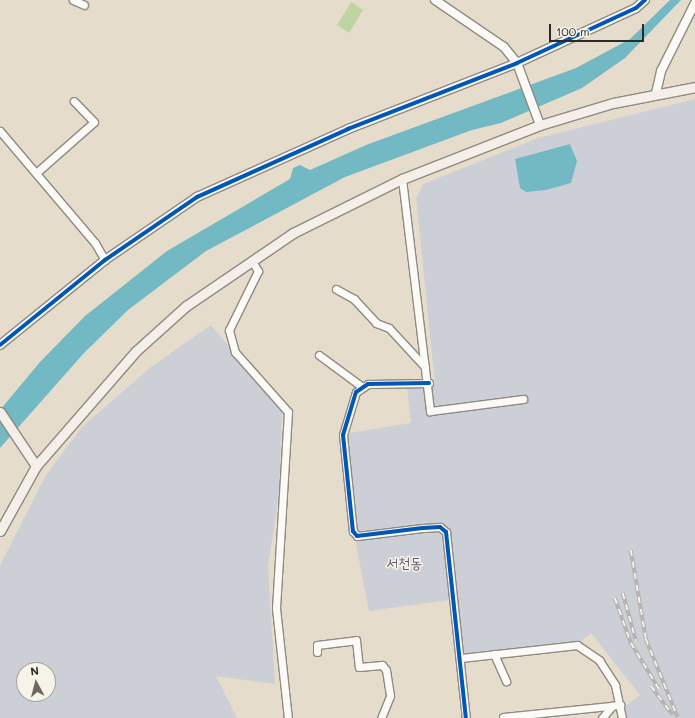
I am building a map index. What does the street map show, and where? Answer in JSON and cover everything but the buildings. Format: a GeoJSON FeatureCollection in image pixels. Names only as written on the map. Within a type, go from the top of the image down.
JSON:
{"type":"FeatureCollection","features":[{"type":"Feature","properties":{"kind":"main road"},"geometry":{"type":"LineString","coordinates":[[0,531],[36,466],[136,351],[186,306],[252,261],[335,210],[402,179],[540,125],[656,93],[695,88]]}},
{"type":"Feature","properties":{"kind":"main road"},"geometry":{"type":"LineString","coordinates":[[0,412],[36,466]]}},
{"type":"Feature","properties":{"kind":"street"},"geometry":{"type":"LineString","coordinates":[[73,0],[84,5]]}},
{"type":"Feature","properties":{"kind":"street"},"geometry":{"type":"LineString","coordinates":[[435,0],[491,36],[517,64],[540,125]]}},
{"type":"Feature","properties":{"kind":"street"},"geometry":{"type":"LineString","coordinates":[[0,345],[105,260],[176,209],[235,178],[348,129],[517,64],[636,8],[645,0]]}},
{"type":"Feature","properties":{"kind":"street"},"geometry":{"type":"LineString","coordinates":[[656,93],[663,64],[695,3]]}},
{"type":"Feature","properties":{"kind":"street"},"geometry":{"type":"LineString","coordinates":[[36,173],[94,122],[74,101]]}},
{"type":"Feature","properties":{"kind":"street"},"geometry":{"type":"LineString","coordinates":[[0,131],[95,243],[105,260]]}},
{"type":"Feature","properties":{"kind":"street"},"geometry":{"type":"LineString","coordinates":[[402,179],[425,367],[429,383],[430,411],[523,399]]}},
{"type":"Feature","properties":{"kind":"street"},"geometry":{"type":"LineString","coordinates":[[252,261],[258,271],[229,330],[235,352],[288,412],[276,608],[288,718]]}},
{"type":"Feature","properties":{"kind":"street"},"geometry":{"type":"LineString","coordinates":[[336,289],[354,299],[376,323],[389,328],[425,367]]}},
{"type":"Feature","properties":{"kind":"street"},"geometry":{"type":"LineString","coordinates":[[319,355],[361,386],[429,383]]}},
{"type":"Feature","properties":{"kind":"street"},"geometry":{"type":"LineString","coordinates":[[361,386],[350,405],[343,435],[353,530],[357,536],[440,527],[446,532],[461,658],[466,718]]}},
{"type":"Feature","properties":{"kind":"street"},"geometry":{"type":"LineString","coordinates":[[317,652],[317,645],[356,640],[359,667],[382,665],[386,670],[390,696],[381,718]]}},
{"type":"Feature","properties":{"kind":"street"},"geometry":{"type":"LineString","coordinates":[[461,658],[577,645],[588,649],[615,685],[616,705],[622,718]]}},
{"type":"Feature","properties":{"kind":"street"},"geometry":{"type":"LineString","coordinates":[[494,654],[506,681]]}},
{"type":"Feature","properties":{"kind":"street"},"geometry":{"type":"LineString","coordinates":[[504,717],[574,715],[616,705]]}},
{"type":"Feature","properties":{"kind":"street"},"geometry":{"type":"LineString","coordinates":[[602,718],[616,705]]}},
{"type":"Feature","properties":{"kind":"shaded area"},"geometry":{"type":"Polygon","coordinates":[[[695,99],[695,718],[624,718],[622,709],[640,695],[591,633],[581,641],[583,643],[465,654],[451,600],[369,611],[356,544],[346,439],[349,433],[411,423],[407,388],[435,384],[416,198],[423,184],[538,138],[695,99]]]}},
{"type":"Feature","properties":{"kind":"shaded area"},"geometry":{"type":"Polygon","coordinates":[[[211,325],[282,411],[279,495],[268,566],[275,684],[216,676],[237,718],[0,718],[0,565],[46,475],[82,427],[151,367],[211,325]]]}},
{"type":"Feature","properties":{"kind":"green space"},"geometry":{"type":"Polygon","coordinates":[[[351,2],[363,10],[349,33],[337,25],[351,2]]]}},
{"type":"Feature","properties":{"kind":"water"},"geometry":{"type":"Polygon","coordinates":[[[670,0],[681,0],[625,58],[582,88],[501,123],[472,130],[345,177],[206,251],[128,310],[84,353],[0,448],[0,410],[40,362],[85,316],[167,251],[290,179],[293,168],[300,165],[310,170],[366,145],[576,68],[630,39],[670,0]]]}},
{"type":"Feature","properties":{"kind":"water"},"geometry":{"type":"Polygon","coordinates":[[[570,144],[577,161],[571,183],[546,190],[526,192],[520,188],[515,159],[570,144]]]}},
{"type":"Feature","properties":{"kind":"railway"},"geometry":{"type":"LineString","coordinates":[[631,550],[646,639],[678,718]]}},
{"type":"Feature","properties":{"kind":"railway"},"geometry":{"type":"LineString","coordinates":[[623,593],[636,641]]}},
{"type":"Feature","properties":{"kind":"railway"},"geometry":{"type":"LineString","coordinates":[[615,598],[631,643],[659,689]]}},
{"type":"Feature","properties":{"kind":"railway"},"geometry":{"type":"LineString","coordinates":[[651,686],[673,715]]}},
{"type":"Feature","properties":{"kind":"cycle path"},"geometry":{"type":"LineString","coordinates":[[0,345],[105,260],[197,197],[348,129],[517,63],[636,8],[645,0]]}},
{"type":"Feature","properties":{"kind":"cycle path"},"geometry":{"type":"LineString","coordinates":[[429,383],[368,384],[356,392],[343,435],[353,531],[357,536],[440,527],[446,532],[466,718]]}},
{"type":"Feature","properties":{"kind":"district","name":"서천동"},"geometry":{"type":"Point","coordinates":[404,563]}}]}
